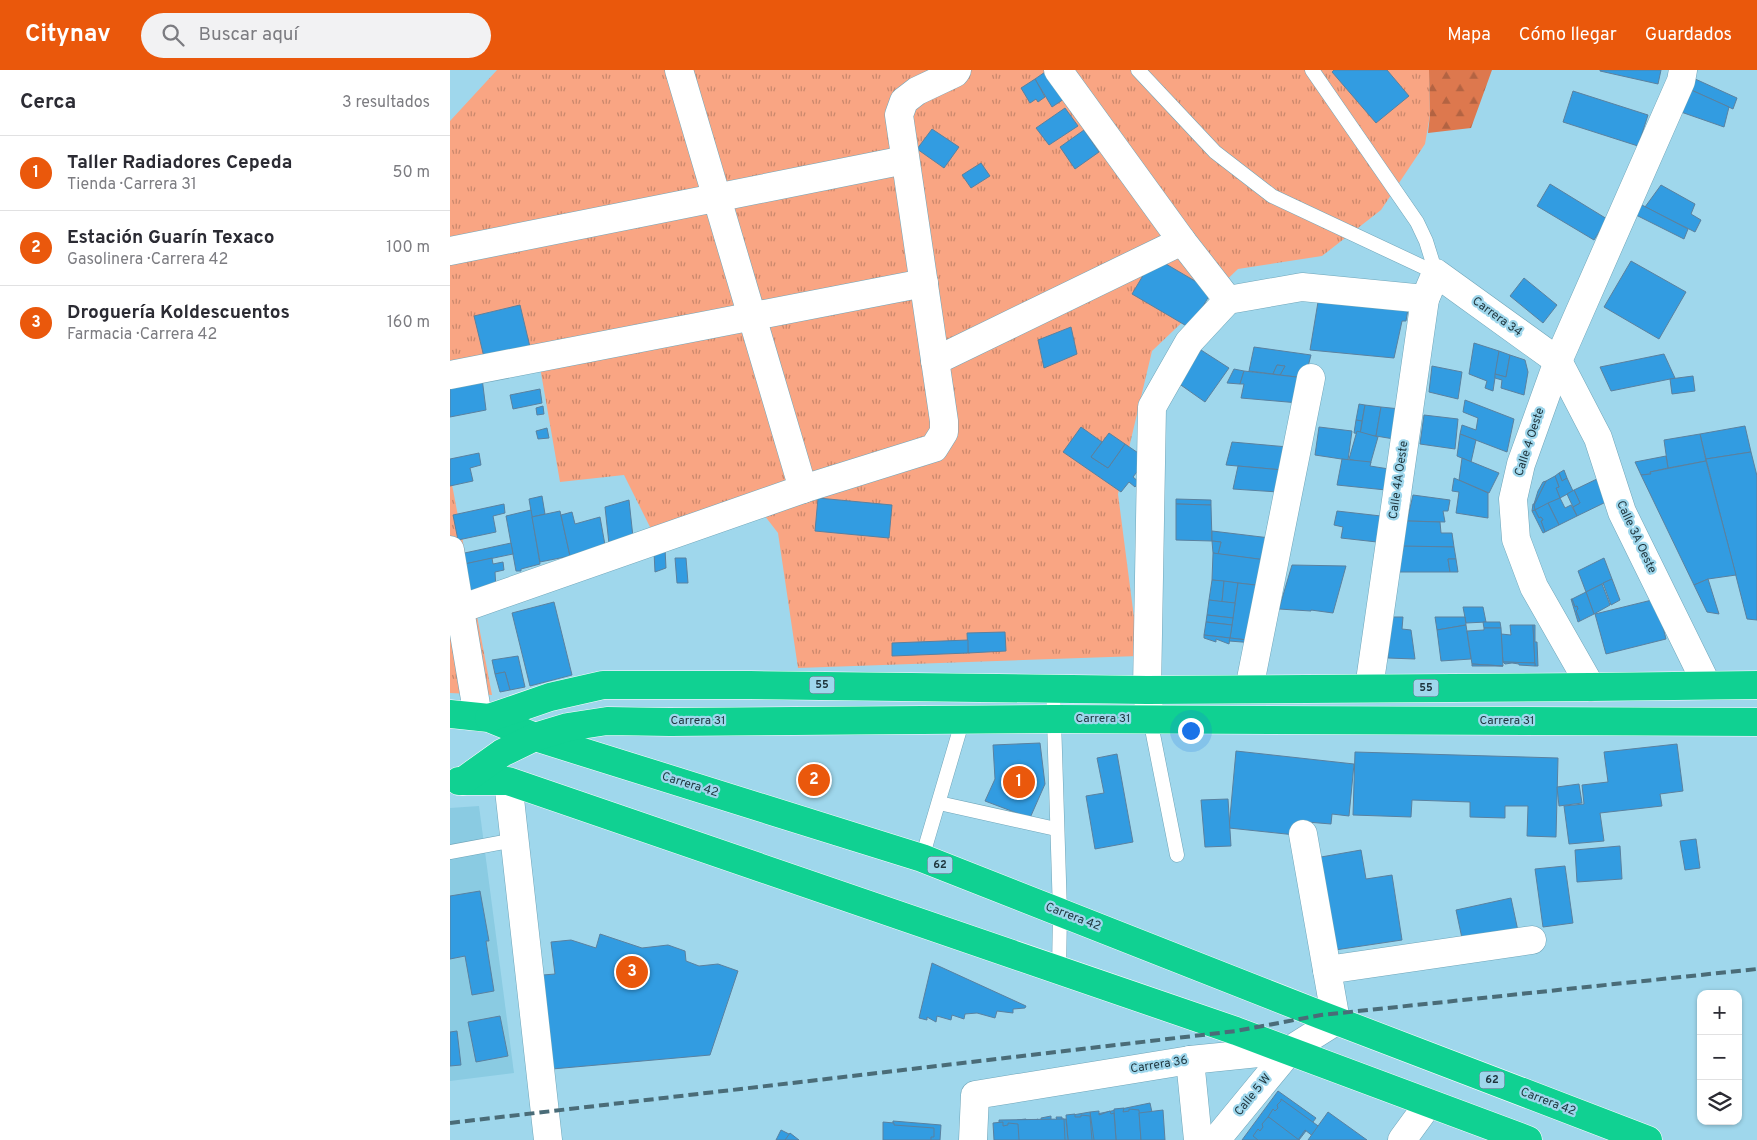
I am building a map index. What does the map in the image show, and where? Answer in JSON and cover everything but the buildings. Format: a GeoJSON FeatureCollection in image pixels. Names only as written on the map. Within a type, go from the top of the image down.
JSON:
{"type":"FeatureCollection","features":[{"type":"Feature","properties":{"kind":"highway","name":"55"},"geometry":{"type":"LineString","coordinates":[[450,714],[483,718],[550,696],[603,685],[750,684],[1147,690],[1757,685]]}},
{"type":"Feature","properties":{"kind":"highway"},"geometry":{"type":"LineString","coordinates":[[1094,689],[1096,719]]}},
{"type":"Feature","properties":{"kind":"highway","name":"Carrera 42"},"geometry":{"type":"LineString","coordinates":[[483,718],[536,737],[922,858],[1336,1021],[1648,1140]]}},
{"type":"Feature","properties":{"kind":"highway","name":"Carrera 31"},"geometry":{"type":"LineString","coordinates":[[456,781],[502,753],[536,737],[568,726],[607,721],[1096,719],[1757,722]]}},
{"type":"Feature","properties":{"kind":"highway"},"geometry":{"type":"LineString","coordinates":[[456,781],[508,781],[1290,1050],[1528,1140]]}},
{"type":"Feature","properties":{"kind":"street"},"geometry":{"type":"LineString","coordinates":[[679,70],[803,490]]}},
{"type":"Feature","properties":{"kind":"street"},"geometry":{"type":"LineString","coordinates":[[460,609],[803,490],[934,448],[944,432],[944,421],[899,115],[904,101],[917,91],[955,73],[957,70]]}},
{"type":"Feature","properties":{"kind":"street"},"geometry":{"type":"LineString","coordinates":[[1058,70],[1182,241],[1228,300]]}},
{"type":"Feature","properties":{"kind":"street","name":"Calle 4 Oeste"},"geometry":{"type":"LineString","coordinates":[[1591,687],[1534,587],[1516,539],[1513,499],[1520,464],[1558,360],[1681,81],[1683,70]]}},
{"type":"Feature","properties":{"kind":"street"},"geometry":{"type":"LineString","coordinates":[[450,251],[905,160]]}},
{"type":"Feature","properties":{"kind":"street"},"geometry":{"type":"LineString","coordinates":[[935,361],[1182,241]]}},
{"type":"Feature","properties":{"kind":"street","name":"Calle 4A Oeste"},"geometry":{"type":"LineString","coordinates":[[1369,688],[1425,299],[1436,273]]}},
{"type":"Feature","properties":{"kind":"street","name":"Carrera 34"},"geometry":{"type":"LineString","coordinates":[[1436,273],[1558,360]]}},
{"type":"Feature","properties":{"kind":"street"},"geometry":{"type":"LineString","coordinates":[[450,375],[924,283]]}},
{"type":"Feature","properties":{"kind":"street"},"geometry":{"type":"LineString","coordinates":[[1150,720],[1147,690],[1152,407],[1189,342],[1228,300],[1302,287],[1425,299]]}},
{"type":"Feature","properties":{"kind":"street","name":"Calle 3A Oeste"},"geometry":{"type":"LineString","coordinates":[[1558,360],[1598,438],[1622,512],[1707,685]]}},
{"type":"Feature","properties":{"kind":"street"},"geometry":{"type":"LineString","coordinates":[[1249,689],[1311,378]]}},
{"type":"Feature","properties":{"kind":"street"},"geometry":{"type":"LineString","coordinates":[[450,550],[460,609],[483,718]]}},
{"type":"Feature","properties":{"kind":"street"},"geometry":{"type":"LineString","coordinates":[[508,781],[548,1140]]}},
{"type":"Feature","properties":{"kind":"street"},"geometry":{"type":"LineString","coordinates":[[1304,834],[1336,1021]]}},
{"type":"Feature","properties":{"kind":"street"},"geometry":{"type":"LineString","coordinates":[[1327,970],[1532,940]]}},
{"type":"Feature","properties":{"kind":"street","name":"Carrera 36"},"geometry":{"type":"LineString","coordinates":[[973,1140],[975,1095],[1190,1060],[1290,1050],[1336,1021]]}},
{"type":"Feature","properties":{"kind":"street","name":"Calle 5 W"},"geometry":{"type":"LineString","coordinates":[[1216,1140],[1290,1050]]}},
{"type":"Feature","properties":{"kind":"street"},"geometry":{"type":"LineString","coordinates":[[1190,1060],[1198,1140]]}},
{"type":"Feature","properties":{"kind":"street"},"geometry":{"type":"LineString","coordinates":[[1402,1140],[1429,1103]]}},
{"type":"Feature","properties":{"kind":"lane"},"geometry":{"type":"LineString","coordinates":[[1138,70],[1215,152],[1272,196],[1436,273]]}},
{"type":"Feature","properties":{"kind":"lane"},"geometry":{"type":"LineString","coordinates":[[1312,70],[1417,222],[1436,273]]}},
{"type":"Feature","properties":{"kind":"lane"},"geometry":{"type":"LineString","coordinates":[[1053,688],[1060,912],[1059,970]]}},
{"type":"Feature","properties":{"kind":"lane"},"geometry":{"type":"LineString","coordinates":[[922,858],[963,719]]}},
{"type":"Feature","properties":{"kind":"lane"},"geometry":{"type":"LineString","coordinates":[[1150,720],[1177,855]]}},
{"type":"Feature","properties":{"kind":"lane"},"geometry":{"type":"LineString","coordinates":[[939,803],[1056,829]]}},
{"type":"Feature","properties":{"kind":"lane"},"geometry":{"type":"LineString","coordinates":[[450,852],[515,840]]}},
{"type":"Feature","properties":{"kind":"shaded area"},"geometry":{"type":"Polygon","coordinates":[[[479,806],[514,1073],[450,1081],[450,808],[479,806]]]}},
{"type":"Feature","properties":{"kind":"green space"},"geometry":{"type":"Polygon","coordinates":[[[497,70],[1429,70],[1430,115],[1425,144],[1381,210],[1322,256],[1238,269],[1152,351],[1118,494],[1139,656],[798,668],[778,533],[758,507],[656,539],[624,475],[560,482],[540,367],[450,380],[450,121],[497,70]]]}},
{"type":"Feature","properties":{"kind":"green space"},"geometry":{"type":"Polygon","coordinates":[[[1429,70],[1492,70],[1471,128],[1428,133],[1430,115],[1429,70]]]}},
{"type":"Feature","properties":{"kind":"green space"},"geometry":{"type":"Polygon","coordinates":[[[450,474],[492,695],[450,693],[450,474]]]}},
{"type":"Feature","properties":{"kind":"railway"},"geometry":{"type":"LineString","coordinates":[[450,1123],[1236,1031],[1321,1015],[1757,969]]}},
{"type":"Feature","properties":{"kind":"place","name":"Estación Guarín Texaco"},"geometry":{"type":"Point","coordinates":[814,780]}},
{"type":"Feature","properties":{"kind":"place","name":"Taller Radiadores Cepeda"},"geometry":{"type":"Point","coordinates":[1019,782]}},
{"type":"Feature","properties":{"kind":"place","name":"Droguería Koldescuentos"},"geometry":{"type":"Point","coordinates":[632,972]}}]}
